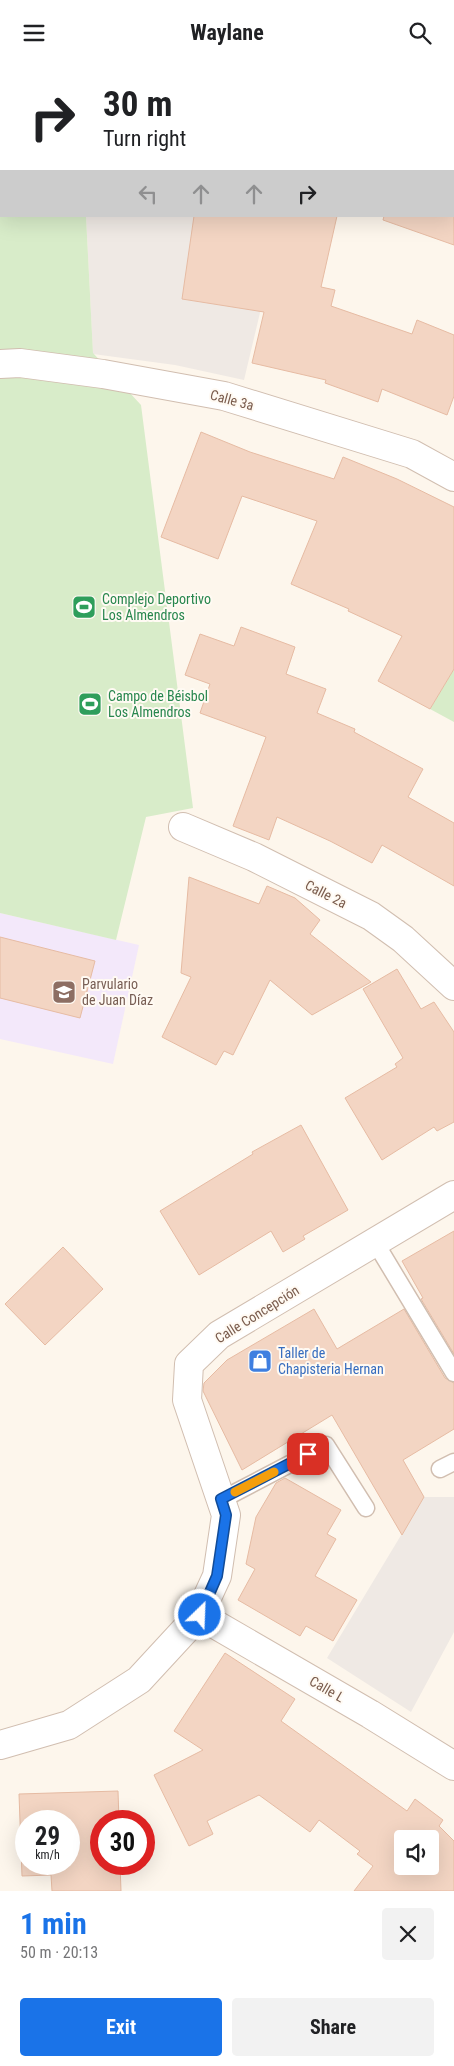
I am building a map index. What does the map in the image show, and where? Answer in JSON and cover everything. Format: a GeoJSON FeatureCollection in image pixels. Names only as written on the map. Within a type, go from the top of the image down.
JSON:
{"type":"FeatureCollection","features":[{"type":"Feature","properties":{"kind":"street","name":"Calle 3a"},"geometry":{"type":"LineString","coordinates":[[0,364],[20,363],[103,374],[224,396],[412,454],[454,477]]}},
{"type":"Feature","properties":{"kind":"street","name":"Calle 2a"},"geometry":{"type":"LineString","coordinates":[[182,827],[254,857],[371,917],[403,939],[454,985]]}},
{"type":"Feature","properties":{"kind":"street","name":"Calle Concepción"},"geometry":{"type":"LineString","coordinates":[[0,1745],[69,1725],[139,1681],[200,1615],[217,1576],[226,1515],[187,1401],[189,1364],[219,1335],[454,1195]]}},
{"type":"Feature","properties":{"kind":"street","name":"Calle L"},"geometry":{"type":"LineString","coordinates":[[200,1615],[454,1765]]}},
{"type":"Feature","properties":{"kind":"lane"},"geometry":{"type":"LineString","coordinates":[[375,1242],[454,1373]]}},
{"type":"Feature","properties":{"kind":"lane"},"geometry":{"type":"LineString","coordinates":[[221,1499],[326,1445],[366,1507]]}},
{"type":"Feature","properties":{"kind":"shaded area"},"geometry":{"type":"Polygon","coordinates":[[[86,217],[283,217],[244,380],[175,365],[93,354],[86,217]]]}},
{"type":"Feature","properties":{"kind":"shaded area","name":"Parvulario de Juan Díaz"},"geometry":{"type":"Polygon","coordinates":[[[0,913],[139,945],[113,1064],[0,1039],[0,913]]]}},
{"type":"Feature","properties":{"kind":"shaded area"},"geometry":{"type":"Polygon","coordinates":[[[424,1497],[454,1497],[454,1632],[411,1712],[327,1658],[424,1497]]]}},
{"type":"Feature","properties":{"kind":"green space","name":"Complejo Deportivo Los Almendros"},"geometry":{"type":"Polygon","coordinates":[[[0,217],[86,217],[93,353],[141,405],[193,808],[146,817],[116,940],[0,913],[0,217]]]}},
{"type":"Feature","properties":{"kind":"green space"},"geometry":{"type":"Polygon","coordinates":[[[454,669],[454,722],[430,709],[454,669]]]}},
{"type":"Feature","properties":{"kind":"building"},"geometry":{"type":"Polygon","coordinates":[[[194,217],[337,217],[321,287],[335,290],[331,306],[412,334],[417,320],[454,335],[454,396],[447,415],[382,389],[378,402],[325,383],[326,380],[252,363],[264,312],[182,299],[194,217]]]}},
{"type":"Feature","properties":{"kind":"building"},"geometry":{"type":"Polygon","coordinates":[[[384,217],[454,217],[454,245],[383,220],[384,217]]]}},
{"type":"Feature","properties":{"kind":"building"},"geometry":{"type":"Polygon","coordinates":[[[201,432],[250,452],[334,479],[343,457],[397,479],[454,507],[454,669],[430,709],[378,681],[402,636],[348,611],[349,609],[291,584],[317,521],[242,496],[218,559],[161,537],[201,432]]]}},
{"type":"Feature","properties":{"kind":"building"},"geometry":{"type":"Polygon","coordinates":[[[241,627],[295,647],[286,674],[326,689],[317,713],[355,729],[354,732],[423,769],[408,797],[454,823],[454,886],[382,845],[372,863],[277,817],[269,840],[233,826],[266,737],[200,713],[210,684],[185,675],[200,634],[234,646],[241,627]]]}},
{"type":"Feature","properties":{"kind":"building"},"geometry":{"type":"Polygon","coordinates":[[[189,877],[259,904],[267,886],[295,898],[320,920],[310,934],[371,982],[312,1015],[270,980],[233,1055],[224,1051],[216,1065],[162,1037],[191,977],[181,973],[189,877]]]}},
{"type":"Feature","properties":{"kind":"building"},"geometry":{"type":"Polygon","coordinates":[[[0,937],[95,961],[80,1018],[0,998],[0,937]]]}},
{"type":"Feature","properties":{"kind":"building"},"geometry":{"type":"Polygon","coordinates":[[[397,969],[421,1009],[434,1002],[454,1032],[454,1122],[437,1131],[434,1127],[382,1160],[345,1098],[397,1067],[395,1064],[403,1058],[363,989],[397,969]]]}},
{"type":"Feature","properties":{"kind":"building"},"geometry":{"type":"Polygon","coordinates":[[[301,1125],[348,1210],[303,1236],[305,1239],[283,1252],[271,1231],[199,1275],[160,1211],[253,1154],[252,1152],[301,1125]]]}},
{"type":"Feature","properties":{"kind":"building"},"geometry":{"type":"Polygon","coordinates":[[[454,1231],[454,1354],[421,1299],[423,1298],[402,1261],[454,1231]]]}},
{"type":"Feature","properties":{"kind":"building"},"geometry":{"type":"Polygon","coordinates":[[[63,1247],[103,1289],[45,1345],[5,1304],[63,1247]]]}},
{"type":"Feature","properties":{"kind":"building"},"geometry":{"type":"Polygon","coordinates":[[[314,1309],[337,1349],[404,1309],[445,1378],[454,1383],[454,1429],[403,1460],[424,1497],[402,1535],[332,1415],[242,1470],[203,1391],[204,1383],[227,1360],[314,1309]]]}},
{"type":"Feature","properties":{"kind":"building"},"geometry":{"type":"Polygon","coordinates":[[[285,1478],[341,1510],[327,1534],[336,1539],[315,1576],[357,1600],[333,1641],[306,1626],[300,1636],[238,1600],[255,1569],[246,1564],[256,1517],[276,1483],[285,1478]]]}},
{"type":"Feature","properties":{"kind":"building"},"geometry":{"type":"Polygon","coordinates":[[[225,1653],[295,1699],[281,1721],[407,1811],[415,1799],[443,1820],[439,1826],[454,1841],[454,1891],[354,1891],[373,1866],[357,1854],[360,1851],[319,1820],[310,1832],[259,1795],[207,1821],[213,1834],[189,1846],[154,1775],[203,1750],[174,1731],[225,1653]]]}},
{"type":"Feature","properties":{"kind":"building"},"geometry":{"type":"Polygon","coordinates":[[[118,1791],[119,1810],[90,1810],[90,1875],[120,1875],[121,1891],[52,1891],[51,1875],[80,1875],[80,1810],[20,1810],[19,1794],[118,1791]]]}},
{"type":"Feature","properties":{"kind":"slow traffic"},"geometry":{"type":"LineString","coordinates":[[235,1492],[274,1472]]}},
{"type":"Feature","properties":{"kind":"place","name":"Complejo Deportivo Los Almendros"},"geometry":{"type":"Point","coordinates":[84,607]}},
{"type":"Feature","properties":{"kind":"place","name":"Campo de Béisbol Los Almendros"},"geometry":{"type":"Point","coordinates":[90,704]}},
{"type":"Feature","properties":{"kind":"place","name":"Parvulario de Juan Díaz"},"geometry":{"type":"Point","coordinates":[64,992]}},
{"type":"Feature","properties":{"kind":"place","name":"Taller de Chapisteria Hernan"},"geometry":{"type":"Point","coordinates":[260,1361]}},
{"type":"Feature","properties":{"kind":"route"},"geometry":{"type":"LineString","coordinates":[[200,1615],[217,1576],[226,1515],[221,1499],[308,1454]]}}]}
